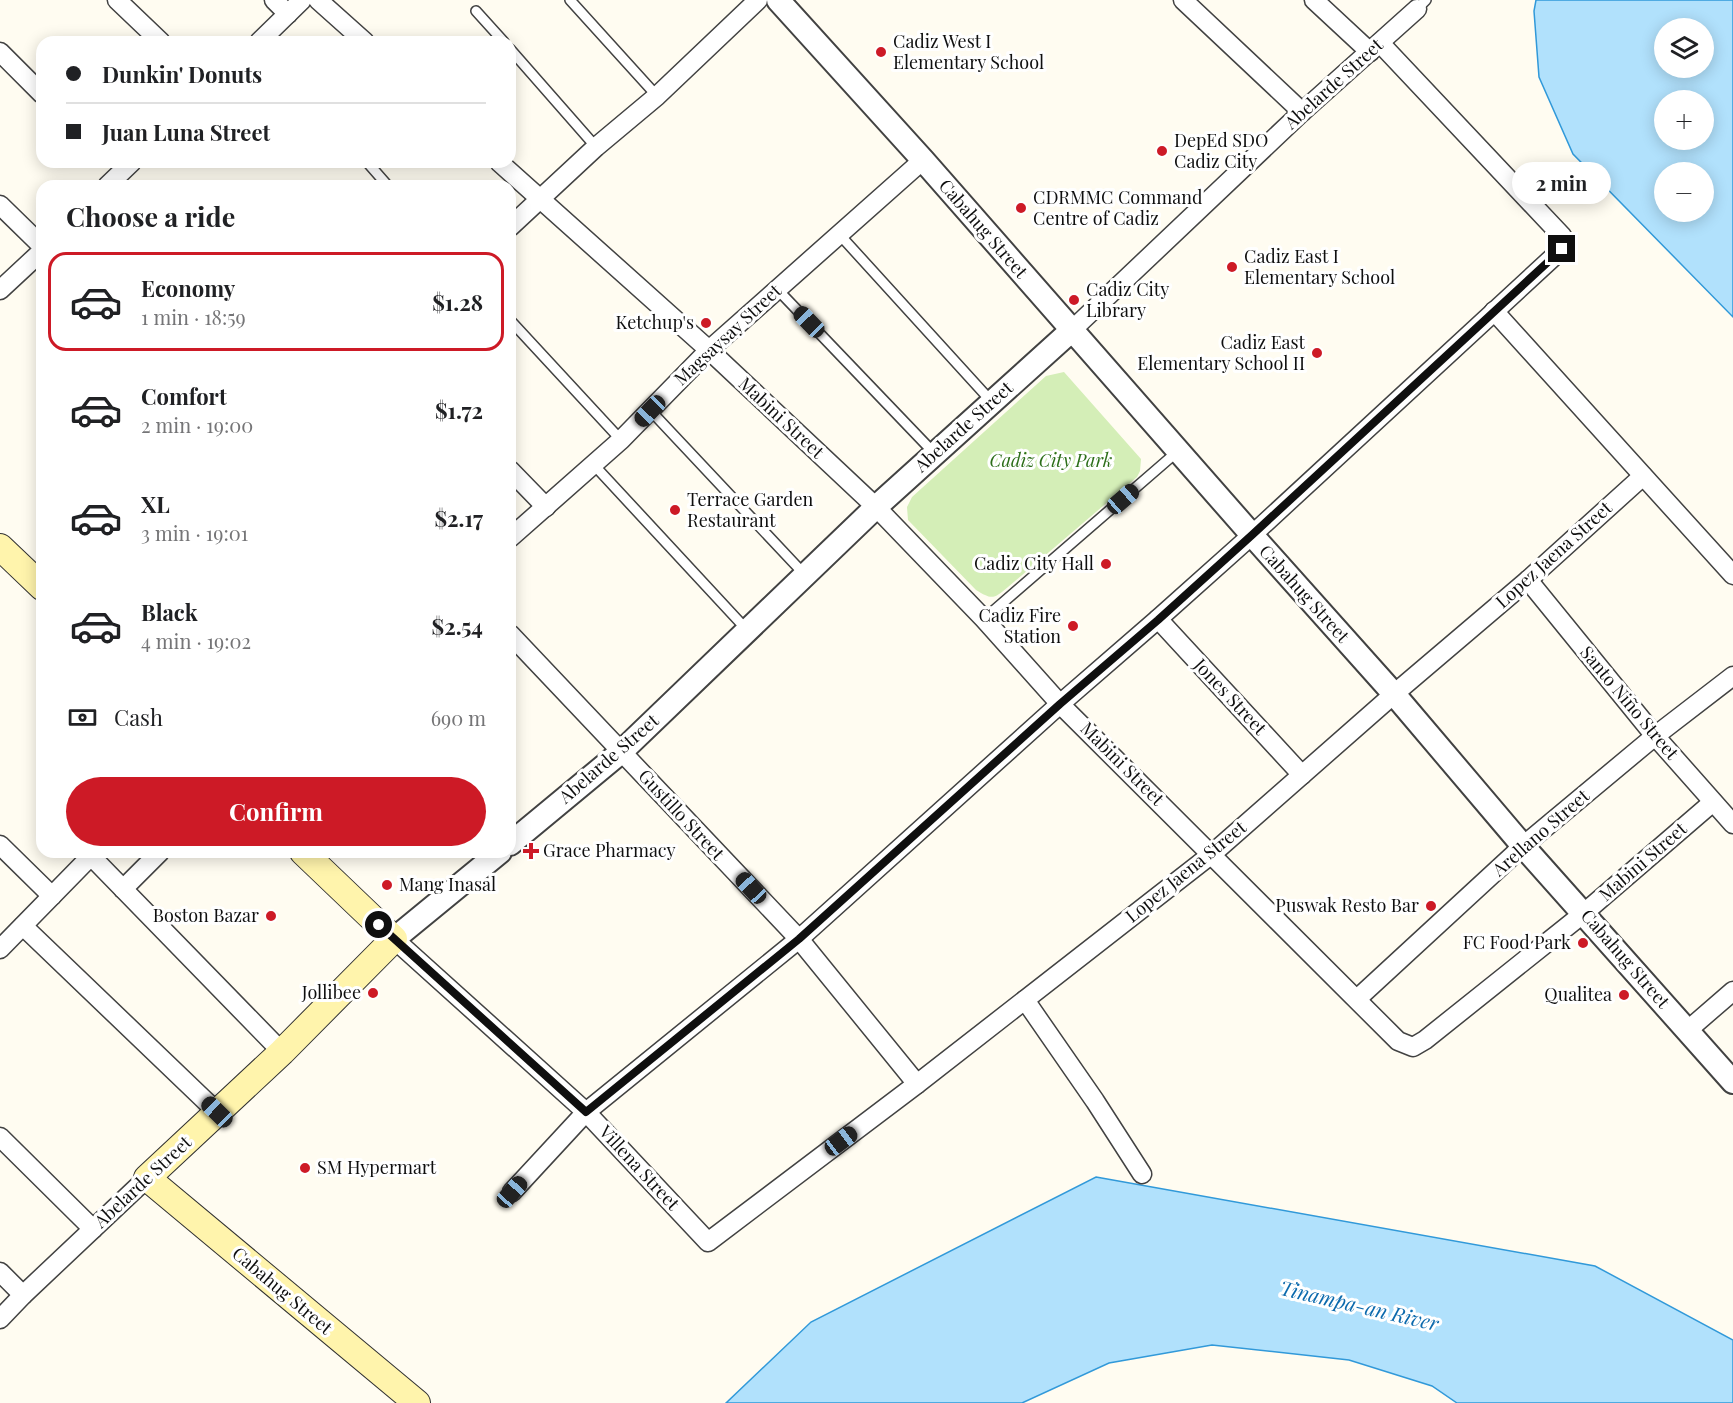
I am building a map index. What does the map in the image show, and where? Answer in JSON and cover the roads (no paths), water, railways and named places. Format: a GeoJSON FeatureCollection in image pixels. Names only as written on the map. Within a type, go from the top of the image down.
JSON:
{"type":"FeatureCollection","features":[{"type":"Feature","properties":{"kind":"main road"},"geometry":{"type":"LineString","coordinates":[[0,547],[36,581]]}},
{"type":"Feature","properties":{"kind":"main road","name":"Villena Street"},"geometry":{"type":"LineString","coordinates":[[309,858],[394,939]]}},
{"type":"Feature","properties":{"kind":"main road","name":"Abelarde Street"},"geometry":{"type":"LineString","coordinates":[[147,1178],[282,1052],[394,939]]}},
{"type":"Feature","properties":{"kind":"main road","name":"Cabahug Street"},"geometry":{"type":"LineString","coordinates":[[147,1178],[417,1403]]}},
{"type":"Feature","properties":{"kind":"street"},"geometry":{"type":"LineString","coordinates":[[117,0],[155,36]]}},
{"type":"Feature","properties":{"kind":"street"},"geometry":{"type":"LineString","coordinates":[[274,0],[288,14]]}},
{"type":"Feature","properties":{"kind":"street"},"geometry":{"type":"LineString","coordinates":[[265,36],[303,0]]}},
{"type":"Feature","properties":{"kind":"street"},"geometry":{"type":"LineString","coordinates":[[318,0],[358,36]]}},
{"type":"Feature","properties":{"kind":"street"},"geometry":{"type":"LineString","coordinates":[[516,222],[596,147],[657,96],[758,0]]}},
{"type":"Feature","properties":{"kind":"street","name":"Cabahug Street"},"geometry":{"type":"LineString","coordinates":[[778,0],[923,160],[1733,1082]]}},
{"type":"Feature","properties":{"kind":"street"},"geometry":{"type":"LineString","coordinates":[[1183,0],[1302,112]]}},
{"type":"Feature","properties":{"kind":"street"},"geometry":{"type":"LineString","coordinates":[[512,1192],[586,1112],[799,939],[1252,535],[1562,249],[1565,243],[1562,236],[1375,47],[1314,0]]}},
{"type":"Feature","properties":{"kind":"street","name":"Abelarde Street"},"geometry":{"type":"LineString","coordinates":[[516,839],[621,752],[876,507],[1072,330],[1302,112],[1422,4]]}},
{"type":"Feature","properties":{"kind":"street"},"geometry":{"type":"LineString","coordinates":[[0,52],[36,88]]}},
{"type":"Feature","properties":{"kind":"street","name":"Magsaysay Street"},"geometry":{"type":"LineString","coordinates":[[516,533],[621,441],[709,350],[923,160]]}},
{"type":"Feature","properties":{"kind":"street","name":"Mabini Street"},"geometry":{"type":"LineString","coordinates":[[506,168],[709,350],[876,507],[984,619],[1060,704],[1398,1041],[1413,1047],[1425,1040],[1584,913],[1713,802]]}},
{"type":"Feature","properties":{"kind":"street"},"geometry":{"type":"LineString","coordinates":[[0,205],[36,252]]}},
{"type":"Feature","properties":{"kind":"street"},"geometry":{"type":"LineString","coordinates":[[0,290],[36,259]]}},
{"type":"Feature","properties":{"kind":"street"},"geometry":{"type":"LineString","coordinates":[[1494,311],[1733,575]]}},
{"type":"Feature","properties":{"kind":"street"},"geometry":{"type":"LineString","coordinates":[[516,476],[546,507]]}},
{"type":"Feature","properties":{"kind":"street","name":"Lopez Jaena Street"},"geometry":{"type":"LineString","coordinates":[[708,1242],[917,1084],[1212,854],[1528,580],[1642,476]]}},
{"type":"Feature","properties":{"kind":"street","name":"Santo Niño Street"},"geometry":{"type":"LineString","coordinates":[[1528,580],[1655,736],[1733,824]]}},
{"type":"Feature","properties":{"kind":"street","name":"Jones Street"},"geometry":{"type":"LineString","coordinates":[[1158,620],[1302,775]]}},
{"type":"Feature","properties":{"kind":"street","name":"Gustillo Street"},"geometry":{"type":"LineString","coordinates":[[516,640],[799,939],[917,1084]]}},
{"type":"Feature","properties":{"kind":"street","name":"Arellano Street"},"geometry":{"type":"LineString","coordinates":[[1357,999],[1524,846],[1655,736],[1733,676]]}},
{"type":"Feature","properties":{"kind":"street"},"geometry":{"type":"LineString","coordinates":[[0,844],[52,896]]}},
{"type":"Feature","properties":{"kind":"street"},"geometry":{"type":"LineString","coordinates":[[0,949],[89,858]]}},
{"type":"Feature","properties":{"kind":"street"},"geometry":{"type":"LineString","coordinates":[[93,858],[282,1052]]}},
{"type":"Feature","properties":{"kind":"street"},"geometry":{"type":"LineString","coordinates":[[123,889],[154,858]]}},
{"type":"Feature","properties":{"kind":"street","name":"Abelarde Street"},"geometry":{"type":"LineString","coordinates":[[394,939],[493,858]]}},
{"type":"Feature","properties":{"kind":"street"},"geometry":{"type":"LineString","coordinates":[[22,926],[217,1112]]}},
{"type":"Feature","properties":{"kind":"street","name":"Villena Street"},"geometry":{"type":"LineString","coordinates":[[394,939],[586,1112],[708,1242]]}},
{"type":"Feature","properties":{"kind":"street"},"geometry":{"type":"LineString","coordinates":[[1688,1030],[1733,991]]}},
{"type":"Feature","properties":{"kind":"street"},"geometry":{"type":"LineString","coordinates":[[1025,1000],[1142,1174]]}},
{"type":"Feature","properties":{"kind":"street"},"geometry":{"type":"LineString","coordinates":[[0,1137],[93,1229]]}},
{"type":"Feature","properties":{"kind":"street","name":"Abelarde Street"},"geometry":{"type":"LineString","coordinates":[[0,1319],[147,1178]]}},
{"type":"Feature","properties":{"kind":"street"},"geometry":{"type":"LineString","coordinates":[[0,1272],[23,1295]]}},
{"type":"Feature","properties":{"kind":"lane"},"geometry":{"type":"LineString","coordinates":[[570,0],[657,96]]}},
{"type":"Feature","properties":{"kind":"lane"},"geometry":{"type":"LineString","coordinates":[[476,11],[499,36]]}},
{"type":"Feature","properties":{"kind":"lane"},"geometry":{"type":"LineString","coordinates":[[516,56],[596,147]]}},
{"type":"Feature","properties":{"kind":"lane"},"geometry":{"type":"LineString","coordinates":[[372,168],[383,180]]}},
{"type":"Feature","properties":{"kind":"lane"},"geometry":{"type":"LineString","coordinates":[[839,234],[992,402]]}},
{"type":"Feature","properties":{"kind":"lane"},"geometry":{"type":"LineString","coordinates":[[777,289],[935,454]]}},
{"type":"Feature","properties":{"kind":"lane"},"geometry":{"type":"LineString","coordinates":[[516,327],[621,441]]}},
{"type":"Feature","properties":{"kind":"lane"},"geometry":{"type":"LineString","coordinates":[[650,411],[805,575]]}},
{"type":"Feature","properties":{"kind":"lane"},"geometry":{"type":"LineString","coordinates":[[984,619],[1178,451]]}},
{"type":"Feature","properties":{"kind":"lane"},"geometry":{"type":"LineString","coordinates":[[594,465],[747,631]]}},
{"type":"Feature","properties":{"kind":"water"},"geometry":{"type":"Polygon","coordinates":[[[1536,0],[1733,0],[1733,317],[1573,154],[1539,77],[1534,11],[1536,0]]]}},
{"type":"Feature","properties":{"kind":"water","name":"Tinampa-an River"},"geometry":{"type":"Polygon","coordinates":[[[1096,1177],[1595,1266],[1733,1340],[1733,1403],[1457,1403],[1432,1386],[1349,1360],[1212,1345],[1109,1363],[1022,1403],[726,1403],[811,1322],[1096,1177]]]}},
{"type":"Feature","properties":{"kind":"place","name":"Cadiz West I Elementary School"},"geometry":{"type":"Point","coordinates":[881,52]}},
{"type":"Feature","properties":{"kind":"place","name":"DepEd SDO Cadiz City"},"geometry":{"type":"Point","coordinates":[1162,151]}},
{"type":"Feature","properties":{"kind":"place","name":"CDRMMC Command Centre of Cadiz"},"geometry":{"type":"Point","coordinates":[1021,208]}},
{"type":"Feature","properties":{"kind":"place","name":"Cadiz East I Elementary School"},"geometry":{"type":"Point","coordinates":[1232,267]}},
{"type":"Feature","properties":{"kind":"place","name":"Cadiz City Library"},"geometry":{"type":"Point","coordinates":[1074,300]}},
{"type":"Feature","properties":{"kind":"place","name":"Ketchup's"},"geometry":{"type":"Point","coordinates":[706,323]}},
{"type":"Feature","properties":{"kind":"place","name":"Cadiz East Elementary School II"},"geometry":{"type":"Point","coordinates":[1317,353]}},
{"type":"Feature","properties":{"kind":"place","name":"Terrace Garden Restaurant"},"geometry":{"type":"Point","coordinates":[675,510]}},
{"type":"Feature","properties":{"kind":"place","name":"Cadiz City Hall"},"geometry":{"type":"Point","coordinates":[1106,564]}},
{"type":"Feature","properties":{"kind":"place","name":"Cadiz Fire Station"},"geometry":{"type":"Point","coordinates":[1073,626]}},
{"type":"Feature","properties":{"kind":"place","name":"Grace Pharmacy"},"geometry":{"type":"Point","coordinates":[531,851]}},
{"type":"Feature","properties":{"kind":"place","name":"Mang Inasal"},"geometry":{"type":"Point","coordinates":[387,885]}},
{"type":"Feature","properties":{"kind":"place","name":"Puswak Resto Bar"},"geometry":{"type":"Point","coordinates":[1431,906]}},
{"type":"Feature","properties":{"kind":"place","name":"Boston Bazar"},"geometry":{"type":"Point","coordinates":[271,916]}},
{"type":"Feature","properties":{"kind":"place","name":"FC Food Park"},"geometry":{"type":"Point","coordinates":[1583,943]}},
{"type":"Feature","properties":{"kind":"place","name":"Jollibee"},"geometry":{"type":"Point","coordinates":[373,993]}},
{"type":"Feature","properties":{"kind":"place","name":"Qualitea"},"geometry":{"type":"Point","coordinates":[1624,995]}},
{"type":"Feature","properties":{"kind":"place","name":"SM Hypermart"},"geometry":{"type":"Point","coordinates":[305,1168]}},
{"type":"Feature","properties":{"kind":"park label","name":"Cadiz City Park"},"geometry":{"type":"Point","coordinates":[1051,461]}}]}
